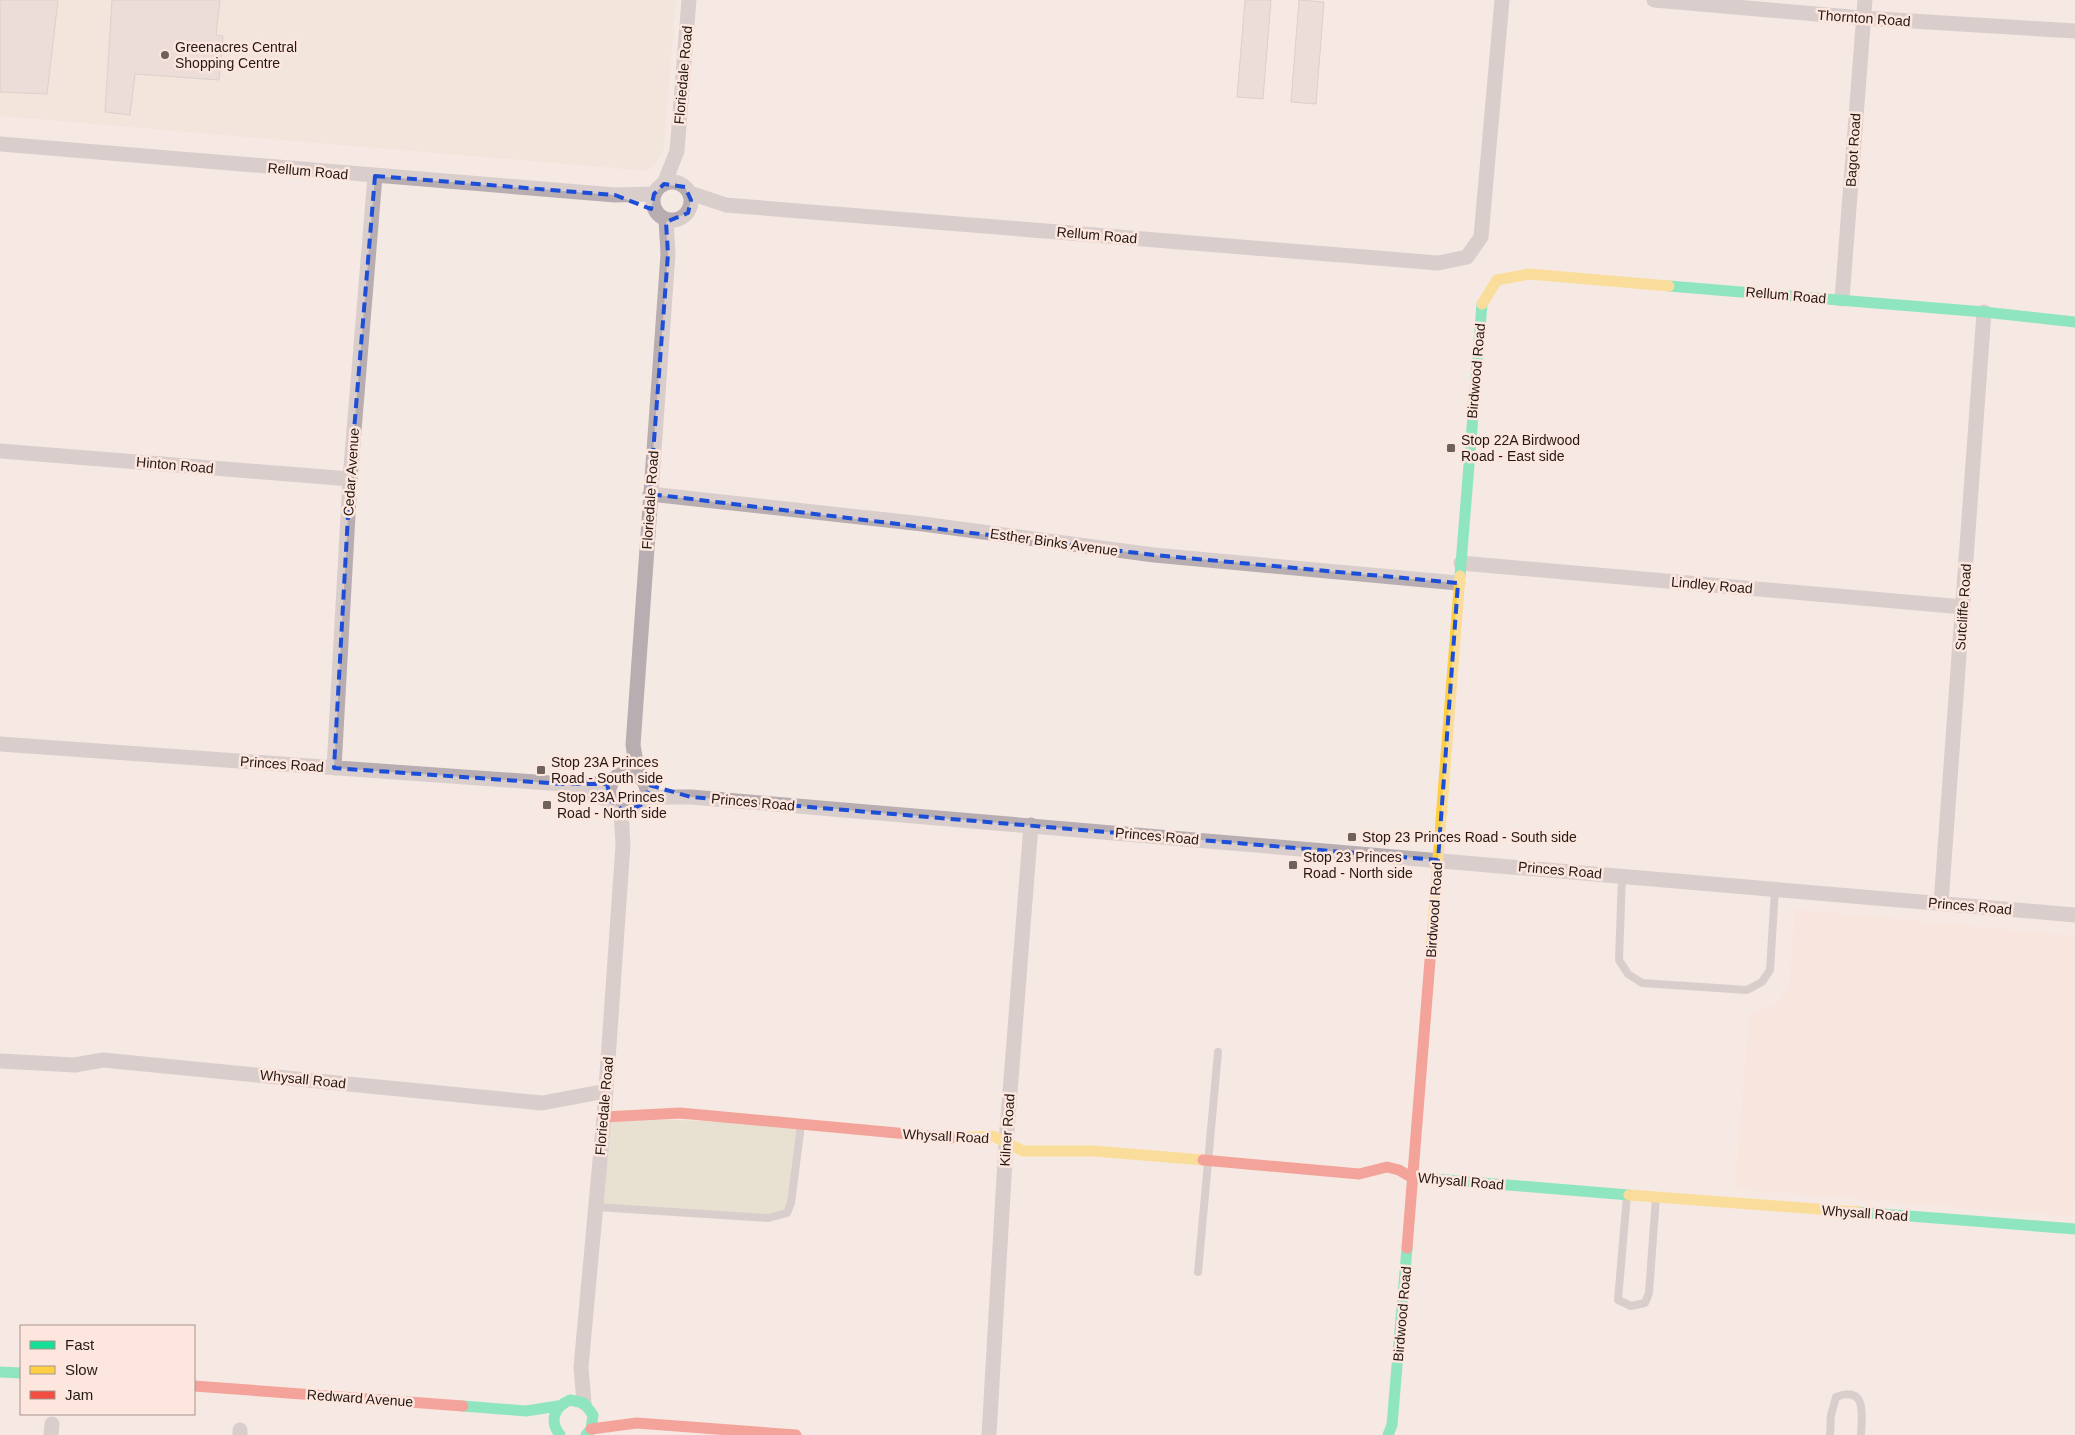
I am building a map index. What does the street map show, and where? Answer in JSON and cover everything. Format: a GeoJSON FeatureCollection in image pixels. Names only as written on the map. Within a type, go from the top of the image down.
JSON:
{"type":"FeatureCollection","features":[{"type":"Feature","properties":{"kind":"street","name":"Floriedale Road"},"geometry":{"type":"LineString","coordinates":[[687,190],[677,151],[689,0]]}},
{"type":"Feature","properties":{"kind":"street","name":"Rellum Road"},"geometry":{"type":"LineString","coordinates":[[615,195],[672,216],[726,205],[1438,263],[1468,257],[1481,238],[1502,0]]}},
{"type":"Feature","properties":{"kind":"street","name":"Thornton Road"},"geometry":{"type":"LineString","coordinates":[[1654,0],[1863,18],[2075,32]]}},
{"type":"Feature","properties":{"kind":"street","name":"Bagot Road"},"geometry":{"type":"LineString","coordinates":[[1842,299],[1864,0]]}},
{"type":"Feature","properties":{"kind":"street","name":"Rellum Road"},"geometry":{"type":"LineString","coordinates":[[0,144],[615,195],[659,189]]}},
{"type":"Feature","properties":{"kind":"street","name":"Floriedale Road"},"geometry":{"type":"LineString","coordinates":[[659,189],[677,151]]}},
{"type":"Feature","properties":{"kind":"street","name":"Cedar Avenue"},"geometry":{"type":"LineString","coordinates":[[334,768],[350,478],[375,176]]}},
{"type":"Feature","properties":{"kind":"street"},"geometry":{"type":"LineString","coordinates":[[678,183],[687,190],[691,200],[672,216],[652,202],[659,189],[678,183]]}},
{"type":"Feature","properties":{"kind":"street","name":"Rellum Road"},"geometry":{"type":"LineString","coordinates":[[687,190],[726,205]]}},
{"type":"Feature","properties":{"kind":"street","name":"Floriedale Road"},"geometry":{"type":"LineString","coordinates":[[644,786],[633,745],[650,494],[672,216]]}},
{"type":"Feature","properties":{"kind":"street","name":"Rellum Road"},"geometry":{"type":"LineString","coordinates":[[1498,280],[1528,274],[1842,299],[2075,322]]}},
{"type":"Feature","properties":{"kind":"street","name":"Birdwood Road"},"geometry":{"type":"LineString","coordinates":[[1392,1432],[1481,307],[1498,280]]}},
{"type":"Feature","properties":{"kind":"street","name":"Sutcliffe Road"},"geometry":{"type":"LineString","coordinates":[[1941,903],[1984,312]]}},
{"type":"Feature","properties":{"kind":"street","name":"Hinton Road"},"geometry":{"type":"LineString","coordinates":[[0,451],[350,478]]}},
{"type":"Feature","properties":{"kind":"street","name":"Esther Binks Avenue"},"geometry":{"type":"LineString","coordinates":[[650,494],[923,524],[1154,555],[1458,583]]}},
{"type":"Feature","properties":{"kind":"street","name":"Lindley Road"},"geometry":{"type":"LineString","coordinates":[[1461,562],[1963,607]]}},
{"type":"Feature","properties":{"kind":"street","name":"Princes Road"},"geometry":{"type":"LineString","coordinates":[[0,744],[563,784],[615,779]]}},
{"type":"Feature","properties":{"kind":"street","name":"Floriedale Road"},"geometry":{"type":"LineString","coordinates":[[615,779],[633,745]]}},
{"type":"Feature","properties":{"kind":"street"},"geometry":{"type":"LineString","coordinates":[[626,773],[644,786],[645,803],[632,812],[616,806],[609,793],[615,779],[626,773]]}},
{"type":"Feature","properties":{"kind":"street","name":"Princes Road"},"geometry":{"type":"LineString","coordinates":[[563,784],[616,806]]}},
{"type":"Feature","properties":{"kind":"street","name":"Princes Road"},"geometry":{"type":"LineString","coordinates":[[644,786],[691,797],[2075,915]]}},
{"type":"Feature","properties":{"kind":"street","name":"Floriedale Road"},"geometry":{"type":"LineString","coordinates":[[575,1404],[581,1367],[604,1117],[623,845],[616,806]]}},
{"type":"Feature","properties":{"kind":"street","name":"Floriedale Road"},"geometry":{"type":"LineString","coordinates":[[623,845],[638,809]]}},
{"type":"Feature","properties":{"kind":"street","name":"Kilner Road"},"geometry":{"type":"LineString","coordinates":[[989,1435],[1006,1143],[1031,826]]}},
{"type":"Feature","properties":{"kind":"street","name":"Whysall Road"},"geometry":{"type":"LineString","coordinates":[[0,1061],[75,1065],[104,1060],[542,1103],[606,1091]]}},
{"type":"Feature","properties":{"kind":"street","name":"Whysall Road"},"geometry":{"type":"LineString","coordinates":[[604,1117],[680,1113],[947,1138],[993,1136],[1023,1151],[1094,1151],[1359,1174],[1383,1166],[1398,1168],[1413,1178],[2075,1229]]}},
{"type":"Feature","properties":{"kind":"street"},"geometry":{"type":"LineString","coordinates":[[0,1372],[20,1373]]}},
{"type":"Feature","properties":{"kind":"street","name":"Redward Avenue"},"geometry":{"type":"LineString","coordinates":[[195,1386],[526,1411],[575,1404],[636,1423],[749,1433],[796,1435]]}},
{"type":"Feature","properties":{"kind":"street"},"geometry":{"type":"LineString","coordinates":[[558,1433],[553,1420],[575,1404],[593,1415],[588,1432]]}},
{"type":"Feature","properties":{"kind":"street","name":"Redward Avenue"},"geometry":{"type":"LineString","coordinates":[[526,1411],[558,1433]]}},
{"type":"Feature","properties":{"kind":"street","name":"Redward Avenue"},"geometry":{"type":"LineString","coordinates":[[588,1432],[636,1423]]}},
{"type":"Feature","properties":{"kind":"lane","name":"Princes Road"},"geometry":{"type":"LineString","coordinates":[[1622,876],[1619,960],[1628,974],[1642,983],[1747,990],[1762,982],[1770,970],[1774,889]]}},
{"type":"Feature","properties":{"kind":"lane"},"geometry":{"type":"LineString","coordinates":[[1198,1272],[1218,1052]]}},
{"type":"Feature","properties":{"kind":"lane"},"geometry":{"type":"LineString","coordinates":[[596,1207],[768,1218],[787,1213],[791,1203],[801,1125]]}},
{"type":"Feature","properties":{"kind":"lane"},"geometry":{"type":"LineString","coordinates":[[1627,1195],[1618,1300],[1631,1306],[1645,1303],[1649,1293],[1656,1197]]}},
{"type":"Feature","properties":{"kind":"lane"},"geometry":{"type":"LineString","coordinates":[[1830,1435],[1831,1415],[1836,1397],[1846,1393],[1856,1396],[1862,1404],[1861,1435]]}},
{"type":"Feature","properties":{"kind":"highlighted area"},"geometry":{"type":"Polygon","coordinates":[[[375,176],[615,195],[651,209],[654,194],[664,184],[685,187],[691,200],[688,213],[666,222],[668,254],[650,494],[1154,555],[1458,583],[1438,860],[691,797],[649,785],[645,803],[625,812],[611,801],[607,784],[563,784],[334,768],[350,479],[375,176]]]}},
{"type":"Feature","properties":{"kind":"shaded area","name":"Greenacres Central Shopping Centre"},"geometry":{"type":"Polygon","coordinates":[[[0,0],[676,0],[663,154],[648,171],[0,116],[0,0]]]}},
{"type":"Feature","properties":{"kind":"shaded area"},"geometry":{"type":"Polygon","coordinates":[[[1795,909],[2075,936],[2075,1188],[2073,1217],[1735,1189],[1749,1014],[1776,1005],[1789,986],[1795,909]]]}},
{"type":"Feature","properties":{"kind":"green space"},"geometry":{"type":"Polygon","coordinates":[[[604,1117],[801,1125],[787,1213],[768,1218],[596,1207],[604,1117]]]}},
{"type":"Feature","properties":{"kind":"building"},"geometry":{"type":"Polygon","coordinates":[[[0,0],[58,0],[47,94],[0,92],[0,0]]]}},
{"type":"Feature","properties":{"kind":"building","name":"Greenacres Central Shopping Centre"},"geometry":{"type":"Polygon","coordinates":[[[112,0],[220,0],[216,35],[223,36],[219,80],[135,74],[130,115],[105,112],[112,0]]]}},
{"type":"Feature","properties":{"kind":"building"},"geometry":{"type":"Polygon","coordinates":[[[1245,0],[1271,0],[1263,99],[1237,97],[1245,0]]]}},
{"type":"Feature","properties":{"kind":"building"},"geometry":{"type":"Polygon","coordinates":[[[1299,0],[1324,2],[1316,104],[1291,102],[1299,0]]]}},
{"type":"Feature","properties":{"kind":"traffic: fast"},"geometry":{"type":"LineString","coordinates":[[1669,286],[1984,312],[2075,322]]}},
{"type":"Feature","properties":{"kind":"traffic: fast"},"geometry":{"type":"LineString","coordinates":[[1460,576],[1482,304]]}},
{"type":"Feature","properties":{"kind":"traffic: fast"},"geometry":{"type":"LineString","coordinates":[[1411,1177],[1629,1195]]}},
{"type":"Feature","properties":{"kind":"traffic: fast"},"geometry":{"type":"LineString","coordinates":[[1858,1212],[2075,1229]]}},
{"type":"Feature","properties":{"kind":"traffic: fast"},"geometry":{"type":"LineString","coordinates":[[1388,1435],[1392,1425],[1407,1248]]}},
{"type":"Feature","properties":{"kind":"traffic: fast"},"geometry":{"type":"LineString","coordinates":[[0,1372],[20,1373]]}},
{"type":"Feature","properties":{"kind":"traffic: fast"},"geometry":{"type":"LineString","coordinates":[[560,1435],[555,1425],[555,1415],[560,1406],[570,1400],[584,1403],[593,1415],[591,1429],[586,1435]]}},
{"type":"Feature","properties":{"kind":"traffic: fast"},"geometry":{"type":"LineString","coordinates":[[463,1406],[526,1411],[558,1406]]}},
{"type":"Feature","properties":{"kind":"traffic: slow"},"geometry":{"type":"LineString","coordinates":[[1482,304],[1497,280],[1529,274],[1669,286]]}},
{"type":"Feature","properties":{"kind":"traffic: slow"},"geometry":{"type":"LineString","coordinates":[[1431,948],[1460,576]]}},
{"type":"Feature","properties":{"kind":"traffic: slow"},"geometry":{"type":"LineString","coordinates":[[951,1138],[993,1136],[1023,1151],[1094,1151],[1203,1160]]}},
{"type":"Feature","properties":{"kind":"traffic: slow"},"geometry":{"type":"LineString","coordinates":[[1629,1195],[1858,1212]]}},
{"type":"Feature","properties":{"kind":"traffic: jam"},"geometry":{"type":"LineString","coordinates":[[1407,1248],[1431,948]]}},
{"type":"Feature","properties":{"kind":"traffic: jam"},"geometry":{"type":"LineString","coordinates":[[604,1117],[680,1113],[951,1138]]}},
{"type":"Feature","properties":{"kind":"traffic: jam"},"geometry":{"type":"LineString","coordinates":[[1203,1160],[1359,1174],[1387,1167],[1399,1170],[1411,1177]]}},
{"type":"Feature","properties":{"kind":"traffic: jam"},"geometry":{"type":"LineString","coordinates":[[195,1386],[463,1406]]}},
{"type":"Feature","properties":{"kind":"traffic: jam"},"geometry":{"type":"LineString","coordinates":[[591,1429],[637,1423],[796,1435]]}},
{"type":"Feature","properties":{"kind":"place","name":"Greenacres Central Shopping Centre"},"geometry":{"type":"Point","coordinates":[165,55]}},
{"type":"Feature","properties":{"kind":"place","name":"Stop 22A Birdwood Road - East side"},"geometry":{"type":"Point","coordinates":[1451,448]}},
{"type":"Feature","properties":{"kind":"place","name":"Stop 23A Princes Road - South side"},"geometry":{"type":"Point","coordinates":[541,770]}},
{"type":"Feature","properties":{"kind":"place","name":"Stop 23A Princes Road - North side"},"geometry":{"type":"Point","coordinates":[547,805]}},
{"type":"Feature","properties":{"kind":"place","name":"Stop 23 Princes Road - South side"},"geometry":{"type":"Point","coordinates":[1352,837]}},
{"type":"Feature","properties":{"kind":"place","name":"Stop 23 Princes Road - North side"},"geometry":{"type":"Point","coordinates":[1293,865]}}]}
